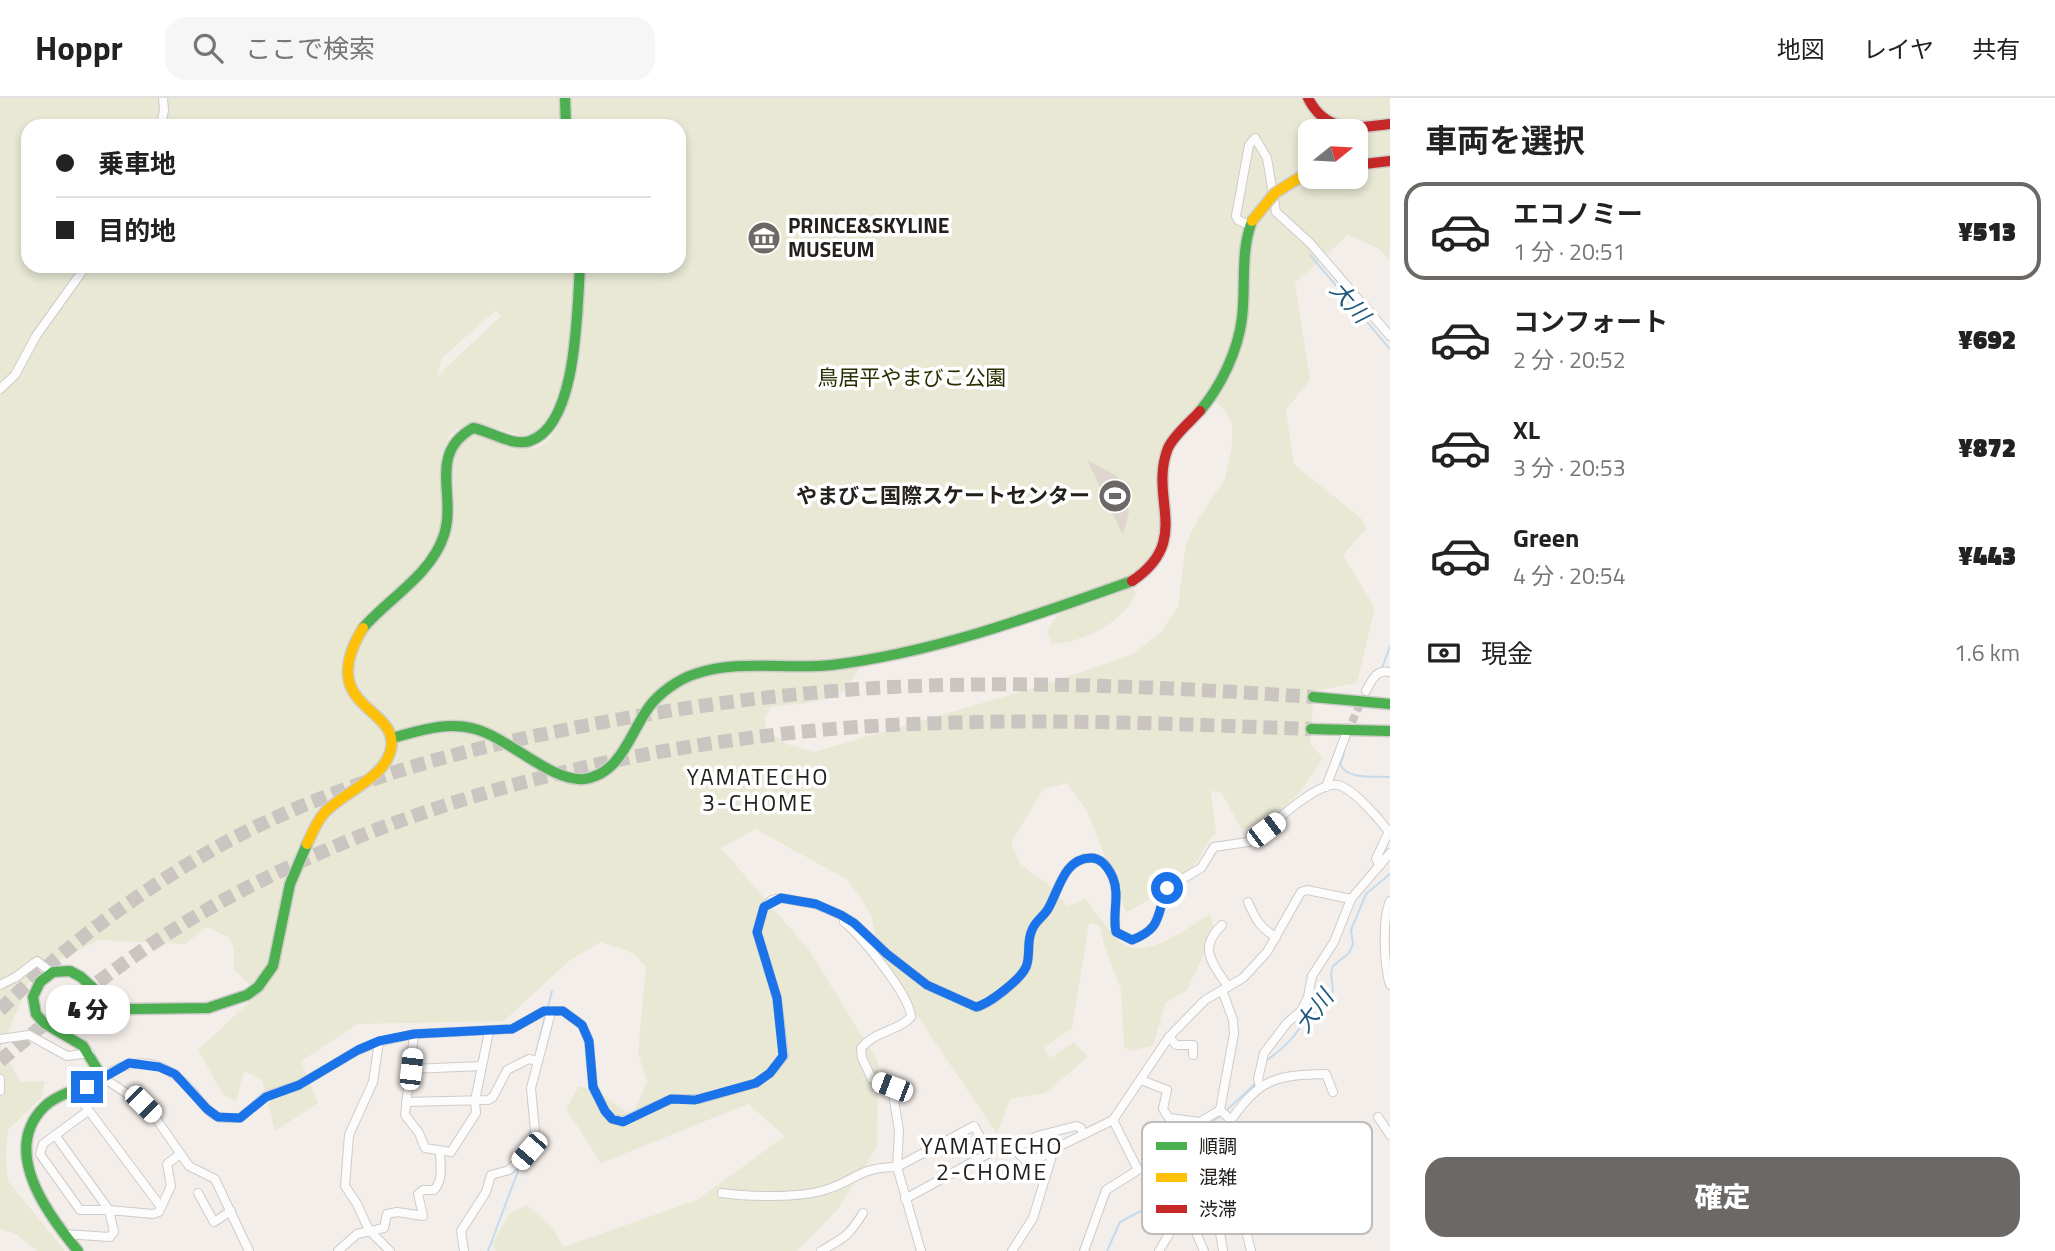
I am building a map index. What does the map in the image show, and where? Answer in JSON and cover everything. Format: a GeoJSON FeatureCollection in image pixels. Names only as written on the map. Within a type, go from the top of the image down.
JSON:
{"type":"FeatureCollection","features":[{"type":"Feature","properties":{"kind":"main road"},"geometry":{"type":"LineString","coordinates":[[565,98],[566,119]]}},
{"type":"Feature","properties":{"kind":"main road"},"geometry":{"type":"LineString","coordinates":[[1308,98],[1315,112],[1336,125],[1354,128],[1390,124]]}},
{"type":"Feature","properties":{"kind":"main road"},"geometry":{"type":"LineString","coordinates":[[1368,164],[1390,161]]}},
{"type":"Feature","properties":{"kind":"main road"},"geometry":{"type":"LineString","coordinates":[[391,738],[436,726],[474,728],[498,737],[550,769],[583,779],[610,769],[621,758],[640,717],[650,705],[672,686],[695,674],[720,669],[831,665],[932,647],[978,635],[1134,580],[1156,559],[1166,535],[1167,512],[1161,477],[1169,446],[1209,400],[1233,356],[1242,319],[1243,255],[1250,223],[1271,195],[1298,178]]}},
{"type":"Feature","properties":{"kind":"main road"},"geometry":{"type":"LineString","coordinates":[[15,1148],[21,1130],[38,1112],[102,1077],[90,1054],[71,1037],[43,1023],[34,1012],[32,1001],[35,988],[42,979],[62,971],[77,974],[107,1002],[126,1008],[177,1011],[208,1009],[233,1002],[263,981],[273,964],[288,890],[315,828],[325,811],[384,765],[391,752],[391,738],[386,727],[351,692],[346,677],[352,648],[364,628],[426,568],[444,536],[449,515],[445,463],[449,446],[456,436],[472,428],[527,442],[539,438],[548,430],[570,383],[579,273]]}},
{"type":"Feature","properties":{"kind":"main road"},"geometry":{"type":"LineString","coordinates":[[1313,697],[1390,704]]}},
{"type":"Feature","properties":{"kind":"main road"},"geometry":{"type":"LineString","coordinates":[[1311,729],[1390,731]]}},
{"type":"Feature","properties":{"kind":"main road"},"geometry":{"type":"LineString","coordinates":[[20,1182],[78,1251]]}},
{"type":"Feature","properties":{"kind":"street"},"geometry":{"type":"LineString","coordinates":[[162,119],[163,98]]}},
{"type":"Feature","properties":{"kind":"street"},"geometry":{"type":"LineString","coordinates":[[1250,223],[1238,220],[1236,216],[1249,145],[1255,138],[1267,158],[1276,212],[1310,243],[1390,336]]}},
{"type":"Feature","properties":{"kind":"street"},"geometry":{"type":"LineString","coordinates":[[0,389],[15,374],[36,336],[81,273]]}},
{"type":"Feature","properties":{"kind":"street"},"geometry":{"type":"LineString","coordinates":[[1366,691],[1376,674],[1381,671],[1390,673]]}},
{"type":"Feature","properties":{"kind":"street"},"geometry":{"type":"LineString","coordinates":[[1326,787],[1345,737]]}},
{"type":"Feature","properties":{"kind":"street"},"geometry":{"type":"LineString","coordinates":[[249,1251],[215,1179],[189,1166],[143,1104],[102,1077],[129,1063],[159,1067],[175,1074],[207,1109],[218,1117],[240,1118],[266,1097],[299,1085],[358,1050],[379,1041],[414,1034],[512,1029],[544,1011],[563,1011],[582,1025],[589,1041],[593,1087],[612,1119],[623,1122],[671,1099],[695,1100],[756,1083],[770,1073],[783,1056],[777,998],[757,932],[764,907],[772,900],[794,898],[841,915],[927,985],[967,1005],[982,1006],[1021,975],[1026,967],[1032,927],[1047,911],[1065,873],[1078,861],[1095,858],[1103,862],[1109,870],[1114,880],[1116,932],[1132,940],[1156,926],[1167,888],[1201,868],[1214,847],[1248,842],[1256,838],[1314,792],[1338,785],[1364,803],[1390,832],[1377,854],[1376,859],[1380,865]]}},
{"type":"Feature","properties":{"kind":"street"},"geometry":{"type":"LineString","coordinates":[[1260,1087],[1258,1079],[1264,1053],[1287,1023],[1301,1011],[1308,997],[1312,976],[1334,942],[1351,899],[1390,853]]}},
{"type":"Feature","properties":{"kind":"street"},"geometry":{"type":"LineString","coordinates":[[1012,1251],[1033,1218],[1050,1154],[1058,1146],[1113,1120],[1169,1037],[1205,1000],[1252,970],[1267,953],[1301,892],[1307,890],[1351,899]]}},
{"type":"Feature","properties":{"kind":"street"},"geometry":{"type":"LineString","coordinates":[[1390,901],[1386,919],[1387,971],[1390,985]]}},
{"type":"Feature","properties":{"kind":"street"},"geometry":{"type":"LineString","coordinates":[[1248,902],[1257,922],[1276,937]]}},
{"type":"Feature","properties":{"kind":"street"},"geometry":{"type":"LineString","coordinates":[[841,915],[844,922],[860,935],[872,956],[899,987],[911,1012],[911,1017],[905,1023],[876,1034],[861,1048],[862,1058],[872,1079],[892,1087],[899,1131],[897,1167],[922,1251]]}},
{"type":"Feature","properties":{"kind":"street"},"geometry":{"type":"LineString","coordinates":[[1141,1080],[1167,1090],[1163,1109],[1169,1118],[1200,1122],[1220,1110],[1234,1034],[1233,1020],[1225,988],[1208,956],[1210,939],[1222,925]]}},
{"type":"Feature","properties":{"kind":"street"},"geometry":{"type":"LineString","coordinates":[[0,985],[37,961],[52,973]]}},
{"type":"Feature","properties":{"kind":"street"},"geometry":{"type":"LineString","coordinates":[[464,1251],[461,1231],[486,1192],[491,1175],[509,1170],[529,1151],[535,1131],[531,1088],[551,1012]]}},
{"type":"Feature","properties":{"kind":"street"},"geometry":{"type":"LineString","coordinates":[[414,1034],[405,1115],[419,1133],[425,1148],[451,1152],[476,1113],[475,1101],[489,1031]]}},
{"type":"Feature","properties":{"kind":"street"},"geometry":{"type":"LineString","coordinates":[[0,1039],[29,1035],[66,1056],[90,1054]]}},
{"type":"Feature","properties":{"kind":"street"},"geometry":{"type":"LineString","coordinates":[[1169,1037],[1176,1045],[1193,1045],[1194,1055]]}},
{"type":"Feature","properties":{"kind":"street"},"geometry":{"type":"LineString","coordinates":[[379,1041],[373,1082],[349,1135],[344,1177],[345,1186],[369,1230],[390,1251]]}},
{"type":"Feature","properties":{"kind":"street"},"geometry":{"type":"LineString","coordinates":[[406,1102],[488,1100],[493,1097],[507,1070],[529,1059],[537,1061]]}},
{"type":"Feature","properties":{"kind":"street"},"geometry":{"type":"LineString","coordinates":[[411,1069],[482,1066]]}},
{"type":"Feature","properties":{"kind":"street"},"geometry":{"type":"LineString","coordinates":[[1220,1110],[1231,1120],[1243,1103],[1260,1087],[1275,1079],[1294,1074],[1326,1074],[1333,1091]]}},
{"type":"Feature","properties":{"kind":"street"},"geometry":{"type":"LineString","coordinates":[[0,1079],[0,1091]]}},
{"type":"Feature","properties":{"kind":"street"},"geometry":{"type":"LineString","coordinates":[[75,1092],[161,1207]]}},
{"type":"Feature","properties":{"kind":"street"},"geometry":{"type":"LineString","coordinates":[[88,1111],[43,1144],[40,1154],[80,1210],[153,1214],[161,1207],[170,1186],[167,1164],[180,1154]]}},
{"type":"Feature","properties":{"kind":"street"},"geometry":{"type":"LineString","coordinates":[[1378,1117],[1390,1135]]}},
{"type":"Feature","properties":{"kind":"street"},"geometry":{"type":"LineString","coordinates":[[1084,1251],[1106,1190],[1138,1170],[1113,1120]]}},
{"type":"Feature","properties":{"kind":"street"},"geometry":{"type":"LineString","coordinates":[[722,1193],[739,1196],[816,1192],[839,1185],[867,1170],[897,1167],[974,1126],[989,1153],[905,1199]]}},
{"type":"Feature","properties":{"kind":"street"},"geometry":{"type":"LineString","coordinates":[[1050,1154],[1026,1160],[1017,1152],[1018,1147],[1037,1136],[1076,1126],[1081,1128],[1083,1135]]}},
{"type":"Feature","properties":{"kind":"street"},"geometry":{"type":"LineString","coordinates":[[55,1135],[109,1210],[114,1232],[110,1237],[64,1234]]}},
{"type":"Feature","properties":{"kind":"street"},"geometry":{"type":"LineString","coordinates":[[338,1251],[350,1239],[369,1230],[384,1228],[384,1217],[392,1213],[423,1216],[418,1194],[423,1189],[434,1190],[438,1186],[441,1175],[440,1151]]}},
{"type":"Feature","properties":{"kind":"street"},"geometry":{"type":"LineString","coordinates":[[198,1193],[214,1222],[231,1211]]}},
{"type":"Feature","properties":{"kind":"street"},"geometry":{"type":"LineString","coordinates":[[821,1251],[840,1242],[850,1233],[863,1213]]}},
{"type":"Feature","properties":{"kind":"street"},"geometry":{"type":"LineString","coordinates":[[1159,1251],[1169,1234]]}},
{"type":"Feature","properties":{"kind":"street"},"geometry":{"type":"LineString","coordinates":[[1197,1234],[1204,1251]]}},
{"type":"Feature","properties":{"kind":"street"},"geometry":{"type":"LineString","coordinates":[[1247,1234],[1251,1251]]}},
{"type":"Feature","properties":{"kind":"green space","name":"鳥居平やまびこ公園"},"geometry":{"type":"Polygon","coordinates":[[[0,98],[560,98],[561,119],[21,119],[21,273],[576,273],[567,378],[542,429],[523,436],[474,423],[457,429],[450,435],[441,456],[445,497],[439,550],[443,551],[455,514],[452,458],[462,439],[475,436],[526,449],[538,447],[549,439],[560,422],[558,417],[571,387],[575,385],[585,273],[686,273],[686,119],[572,119],[571,98],[1390,98],[1390,260],[1378,248],[1348,235],[1295,283],[1310,380],[1286,410],[1294,464],[1362,519],[1366,529],[1343,555],[1375,608],[1357,683],[1314,691],[1310,744],[1323,758],[1290,802],[1257,824],[1242,830],[1221,792],[1211,791],[1216,833],[1194,865],[1162,891],[1126,912],[1087,811],[1067,783],[1043,789],[1011,843],[1020,863],[1032,874],[1047,883],[1068,906],[1085,899],[1125,945],[1145,948],[1157,945],[1210,914],[1215,931],[1187,990],[1165,1003],[1153,1046],[1129,1051],[1124,1046],[1121,990],[1100,926],[1089,923],[1072,1028],[1044,1048],[1050,1058],[1074,1042],[1088,1057],[1045,1093],[1010,1099],[997,1134],[881,962],[871,914],[848,880],[755,829],[721,848],[809,950],[878,1062],[877,1147],[838,1209],[797,1251],[496,1251],[492,1244],[510,1213],[527,1205],[553,1228],[563,1247],[697,1200],[785,1136],[748,1104],[601,1163],[566,1109],[579,1086],[599,1092],[632,1116],[647,1082],[638,1053],[646,967],[633,953],[601,942],[569,961],[504,1021],[358,1024],[301,1061],[318,1103],[275,1131],[262,1080],[244,1071],[236,1102],[223,1094],[198,1050],[259,993],[234,970],[234,949],[230,938],[207,927],[185,944],[99,940],[33,973],[1,1048],[21,1082],[45,1081],[42,1097],[8,1130],[6,1156],[8,1181],[65,1251],[37,1251],[16,1234],[0,1229],[0,98]],[[496,310],[442,358],[437,376],[501,316],[496,310]],[[1214,400],[1201,407],[1179,425],[1164,447],[1158,474],[1162,522],[1160,542],[1152,556],[1132,575],[947,639],[869,654],[845,690],[815,702],[771,707],[765,718],[766,729],[787,744],[814,752],[1047,684],[1133,654],[1161,632],[1178,607],[1186,543],[1198,519],[1225,479],[1232,446],[1232,424],[1226,412],[1214,400]]]}},
{"type":"Feature","properties":{"kind":"green space"},"geometry":{"type":"Polygon","coordinates":[[[1121,587],[1133,588],[1136,593],[1130,604],[1112,622],[1077,640],[1052,644],[1047,631],[1060,614],[1089,597],[1121,587]]]}},
{"type":"Feature","properties":{"kind":"building","name":"やまびこ国際スケートセンター"},"geometry":{"type":"Polygon","coordinates":[[[1087,460],[1117,476],[1123,488],[1129,512],[1123,535],[1087,460]]]}},
{"type":"Feature","properties":{"kind":"waterway","name":"大川"},"geometry":{"type":"LineString","coordinates":[[1310,255],[1390,349]]}},
{"type":"Feature","properties":{"kind":"waterway","name":"大川"},"geometry":{"type":"LineString","coordinates":[[1382,668],[1390,646]]}},
{"type":"Feature","properties":{"kind":"waterway","name":"大川"},"geometry":{"type":"LineString","coordinates":[[1344,754],[1340,764],[1348,773],[1390,777]]}},
{"type":"Feature","properties":{"kind":"waterway","name":"大川"},"geometry":{"type":"LineString","coordinates":[[1266,1061],[1293,1037],[1312,1006],[1325,1001],[1333,991],[1333,966],[1349,953],[1353,944],[1351,930],[1366,894],[1390,874]]}},
{"type":"Feature","properties":{"kind":"waterway"},"geometry":{"type":"LineString","coordinates":[[548,1007],[552,991]]}},
{"type":"Feature","properties":{"kind":"waterway"},"geometry":{"type":"LineString","coordinates":[[535,1058],[545,1016]]}},
{"type":"Feature","properties":{"kind":"waterway","name":"大川"},"geometry":{"type":"LineString","coordinates":[[1227,1110],[1256,1083]]}},
{"type":"Feature","properties":{"kind":"waterway"},"geometry":{"type":"LineString","coordinates":[[528,1098],[529,1110]]}},
{"type":"Feature","properties":{"kind":"waterway","name":"大川"},"geometry":{"type":"LineString","coordinates":[[1212,1122],[1220,1116]]}},
{"type":"Feature","properties":{"kind":"waterway"},"geometry":{"type":"LineString","coordinates":[[488,1251],[521,1163]]}},
{"type":"Feature","properties":{"kind":"waterway","name":"大川"},"geometry":{"type":"LineString","coordinates":[[1107,1251],[1120,1222],[1142,1209]]}},
{"type":"Feature","properties":{"kind":"tunnel"},"geometry":{"type":"LineString","coordinates":[[0,1010],[26,985],[109,917],[138,896],[230,840],[347,788],[429,762],[512,741],[689,708],[870,688],[1065,685],[1313,697]]}},
{"type":"Feature","properties":{"kind":"tunnel"},"geometry":{"type":"LineString","coordinates":[[1347,733],[1362,700]]}},
{"type":"Feature","properties":{"kind":"tunnel"},"geometry":{"type":"LineString","coordinates":[[0,1061],[123,964],[167,934],[250,886],[338,845],[430,810],[525,782],[623,759],[720,742],[818,730],[1012,722],[1112,722],[1311,729]]}},
{"type":"Feature","properties":{"kind":"traffic: fast"},"geometry":{"type":"LineString","coordinates":[[565,98],[566,119]]}},
{"type":"Feature","properties":{"kind":"traffic: fast"},"geometry":{"type":"LineString","coordinates":[[1200,411],[1215,391],[1237,343],[1242,318],[1246,245],[1252,221]]}},
{"type":"Feature","properties":{"kind":"traffic: fast"},"geometry":{"type":"LineString","coordinates":[[363,628],[420,574],[438,549],[447,520],[447,463],[459,438],[473,428],[516,442],[530,441],[546,431],[558,413],[572,363],[580,273]]}},
{"type":"Feature","properties":{"kind":"traffic: fast"},"geometry":{"type":"LineString","coordinates":[[392,738],[444,726],[475,729],[502,741],[558,774],[584,779],[597,776],[616,761],[649,707],[676,683],[689,676],[728,667],[832,665],[909,651],[984,631],[1132,581]]}},
{"type":"Feature","properties":{"kind":"traffic: fast"},"geometry":{"type":"LineString","coordinates":[[1313,697],[1390,704]]}},
{"type":"Feature","properties":{"kind":"traffic: fast"},"geometry":{"type":"LineString","coordinates":[[1311,729],[1390,731]]}},
{"type":"Feature","properties":{"kind":"traffic: fast"},"geometry":{"type":"LineString","coordinates":[[78,1251],[54,1220],[33,1182],[27,1143],[32,1124],[44,1107],[102,1077],[83,1046],[44,1023],[36,1014],[33,997],[40,982],[53,972],[70,971],[81,977],[111,1004],[131,1009],[208,1008],[247,995],[258,987],[273,966],[290,884],[307,844]]}},
{"type":"Feature","properties":{"kind":"traffic: slow"},"geometry":{"type":"LineString","coordinates":[[1252,221],[1275,193],[1298,178]]}},
{"type":"Feature","properties":{"kind":"traffic: slow"},"geometry":{"type":"LineString","coordinates":[[307,844],[325,812],[381,768],[391,749],[390,735],[384,723],[362,703],[353,691],[348,675],[351,655],[363,628]]}},
{"type":"Feature","properties":{"kind":"traffic: jam"},"geometry":{"type":"LineString","coordinates":[[1308,98],[1315,110],[1333,123],[1354,127],[1390,124]]}},
{"type":"Feature","properties":{"kind":"traffic: jam"},"geometry":{"type":"LineString","coordinates":[[1368,164],[1390,161]]}},
{"type":"Feature","properties":{"kind":"traffic: jam"},"geometry":{"type":"LineString","coordinates":[[1132,581],[1150,566],[1161,550],[1165,534],[1163,467],[1168,448],[1178,433],[1200,411]]}},
{"type":"Feature","properties":{"kind":"place","name":"PRINCE&SKYLINE MUSEUM"},"geometry":{"type":"Point","coordinates":[764,238]}},
{"type":"Feature","properties":{"kind":"place","name":"やまびこ国際スケートセンター"},"geometry":{"type":"Point","coordinates":[1115,496]}},
{"type":"Feature","properties":{"kind":"district","name":"YAMATECHO 3-CHOME"},"geometry":{"type":"Point","coordinates":[758,790]}},
{"type":"Feature","properties":{"kind":"district","name":"YAMATECHO 2-CHOME"},"geometry":{"type":"Point","coordinates":[992,1159]}},
{"type":"Feature","properties":{"kind":"route"},"geometry":{"type":"LineString","coordinates":[[87,1087],[124,1064],[138,1063],[159,1067],[175,1074],[207,1109],[218,1117],[240,1118],[266,1097],[299,1085],[358,1050],[379,1041],[414,1034],[512,1029],[544,1011],[563,1011],[585,1030],[589,1041],[593,1087],[605,1111],[612,1119],[623,1122],[671,1099],[695,1100],[756,1083],[780,1062],[783,1056],[777,998],[757,932],[759,917],[764,907],[772,900],[794,898],[841,915],[927,985],[976,1007],[988,1003],[1021,975],[1026,967],[1032,927],[1047,911],[1065,873],[1078,861],[1095,858],[1103,862],[1109,870],[1114,880],[1116,932],[1132,940],[1156,926],[1167,888]]}}]}
